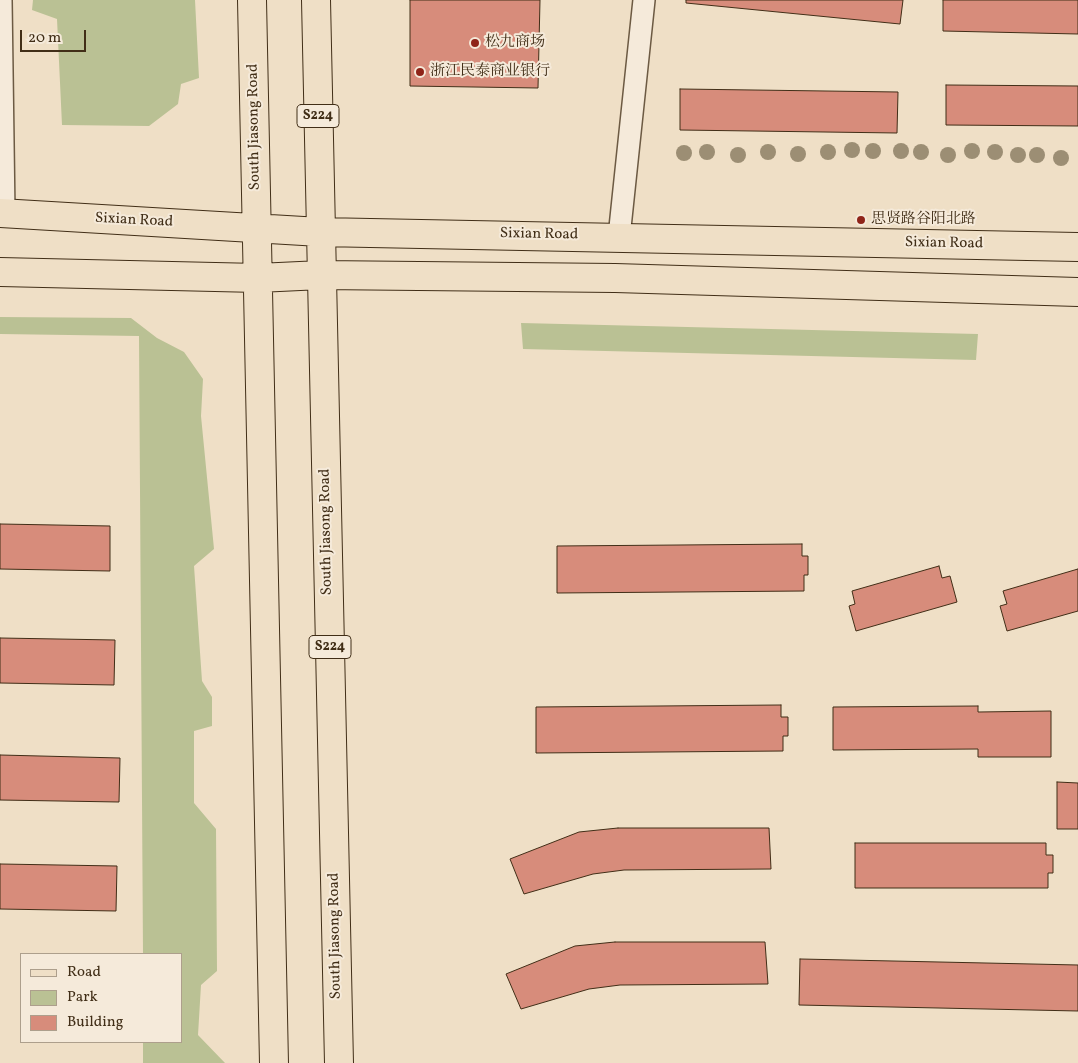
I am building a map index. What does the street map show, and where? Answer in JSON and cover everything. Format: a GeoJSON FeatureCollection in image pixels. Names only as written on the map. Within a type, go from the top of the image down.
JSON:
{"type":"FeatureCollection","features":[{"type":"Feature","properties":{"kind":"main road","name":"South Jiasong Road"},"geometry":{"type":"LineString","coordinates":[[252,0],[274,1063]]}},
{"type":"Feature","properties":{"kind":"main road","name":"South Jiasong Road"},"geometry":{"type":"LineString","coordinates":[[316,0],[339,1063]]}},
{"type":"Feature","properties":{"kind":"main road","name":"Sixian Road"},"geometry":{"type":"LineString","coordinates":[[2,213],[320,232],[1078,247]]}},
{"type":"Feature","properties":{"kind":"main road"},"geometry":{"type":"LineString","coordinates":[[0,272],[258,278],[321,275],[614,278],[1078,292]]}},
{"type":"Feature","properties":{"kind":"street"},"geometry":{"type":"LineString","coordinates":[[1,0],[2,213]]}},
{"type":"Feature","properties":{"kind":"street"},"geometry":{"type":"LineString","coordinates":[[619,237],[644,0]]}},
{"type":"Feature","properties":{"kind":"green space"},"geometry":{"type":"Polygon","coordinates":[[[33,0],[195,0],[199,78],[181,84],[178,104],[149,126],[62,125],[57,19],[32,10],[33,0]]]}},
{"type":"Feature","properties":{"kind":"green space"},"geometry":{"type":"Polygon","coordinates":[[[0,317],[131,318],[157,338],[184,352],[203,379],[201,416],[214,549],[194,566],[202,681],[212,697],[212,726],[194,731],[194,803],[216,829],[217,971],[201,985],[198,1035],[225,1063],[143,1063],[143,1043],[182,1043],[182,953],[143,953],[139,336],[0,334],[0,317]]]}},
{"type":"Feature","properties":{"kind":"green space"},"geometry":{"type":"Polygon","coordinates":[[[521,323],[978,334],[976,360],[523,349],[521,323]]]}},
{"type":"Feature","properties":{"kind":"building","name":"松九商场"},"geometry":{"type":"Polygon","coordinates":[[[410,0],[540,0],[538,88],[410,86],[410,0]]]}},
{"type":"Feature","properties":{"kind":"building"},"geometry":{"type":"Polygon","coordinates":[[[686,0],[903,0],[900,24],[686,3],[686,0]]]}},
{"type":"Feature","properties":{"kind":"building"},"geometry":{"type":"Polygon","coordinates":[[[943,0],[1078,0],[1078,34],[943,31],[943,0]]]}},
{"type":"Feature","properties":{"kind":"building"},"geometry":{"type":"Polygon","coordinates":[[[946,85],[1078,86],[1078,126],[946,125],[946,85]]]}},
{"type":"Feature","properties":{"kind":"building"},"geometry":{"type":"Polygon","coordinates":[[[680,89],[898,92],[897,133],[680,130],[680,89]]]}},
{"type":"Feature","properties":{"kind":"building"},"geometry":{"type":"Polygon","coordinates":[[[0,524],[110,526],[110,571],[0,569],[0,524]]]}},
{"type":"Feature","properties":{"kind":"building"},"geometry":{"type":"Polygon","coordinates":[[[802,544],[802,556],[808,556],[808,575],[804,575],[804,591],[557,593],[557,546],[802,544]]]}},
{"type":"Feature","properties":{"kind":"building"},"geometry":{"type":"Polygon","coordinates":[[[939,566],[942,578],[950,576],[957,602],[856,631],[849,606],[855,604],[852,591],[939,566]]]}},
{"type":"Feature","properties":{"kind":"building"},"geometry":{"type":"Polygon","coordinates":[[[1078,569],[1078,611],[1007,631],[1000,606],[1007,604],[1003,591],[1078,569]]]}},
{"type":"Feature","properties":{"kind":"building"},"geometry":{"type":"Polygon","coordinates":[[[0,638],[115,640],[114,685],[0,683],[0,638]]]}},
{"type":"Feature","properties":{"kind":"building"},"geometry":{"type":"Polygon","coordinates":[[[781,705],[781,717],[788,717],[788,736],[783,736],[783,751],[536,753],[536,707],[781,705]]]}},
{"type":"Feature","properties":{"kind":"building"},"geometry":{"type":"Polygon","coordinates":[[[978,706],[978,712],[1051,711],[1051,757],[978,757],[978,749],[833,750],[833,707],[978,706]]]}},
{"type":"Feature","properties":{"kind":"building"},"geometry":{"type":"Polygon","coordinates":[[[0,755],[120,758],[119,802],[0,800],[0,755]]]}},
{"type":"Feature","properties":{"kind":"building"},"geometry":{"type":"Polygon","coordinates":[[[1057,782],[1078,783],[1078,829],[1057,829],[1057,782]]]}},
{"type":"Feature","properties":{"kind":"building"},"geometry":{"type":"Polygon","coordinates":[[[618,828],[769,828],[771,869],[624,870],[593,874],[524,894],[510,859],[579,832],[618,828]]]}},
{"type":"Feature","properties":{"kind":"building"},"geometry":{"type":"Polygon","coordinates":[[[855,843],[1046,843],[1046,855],[1053,855],[1053,873],[1048,873],[1048,888],[855,888],[855,843]]]}},
{"type":"Feature","properties":{"kind":"building"},"geometry":{"type":"Polygon","coordinates":[[[0,864],[117,866],[116,911],[0,909],[0,864]]]}},
{"type":"Feature","properties":{"kind":"building"},"geometry":{"type":"Polygon","coordinates":[[[615,942],[765,942],[768,984],[620,985],[589,989],[521,1009],[506,974],[575,946],[615,942]]]}},
{"type":"Feature","properties":{"kind":"building"},"geometry":{"type":"Polygon","coordinates":[[[800,959],[1078,965],[1078,1011],[799,1005],[800,959]]]}},
{"type":"Feature","properties":{"kind":"place","name":"松九商场"},"geometry":{"type":"Point","coordinates":[475,43]}},
{"type":"Feature","properties":{"kind":"place","name":"浙江民泰商业银行"},"geometry":{"type":"Point","coordinates":[420,72]}},
{"type":"Feature","properties":{"kind":"place","name":"思贤路谷阳北路"},"geometry":{"type":"Point","coordinates":[861,220]}}]}
